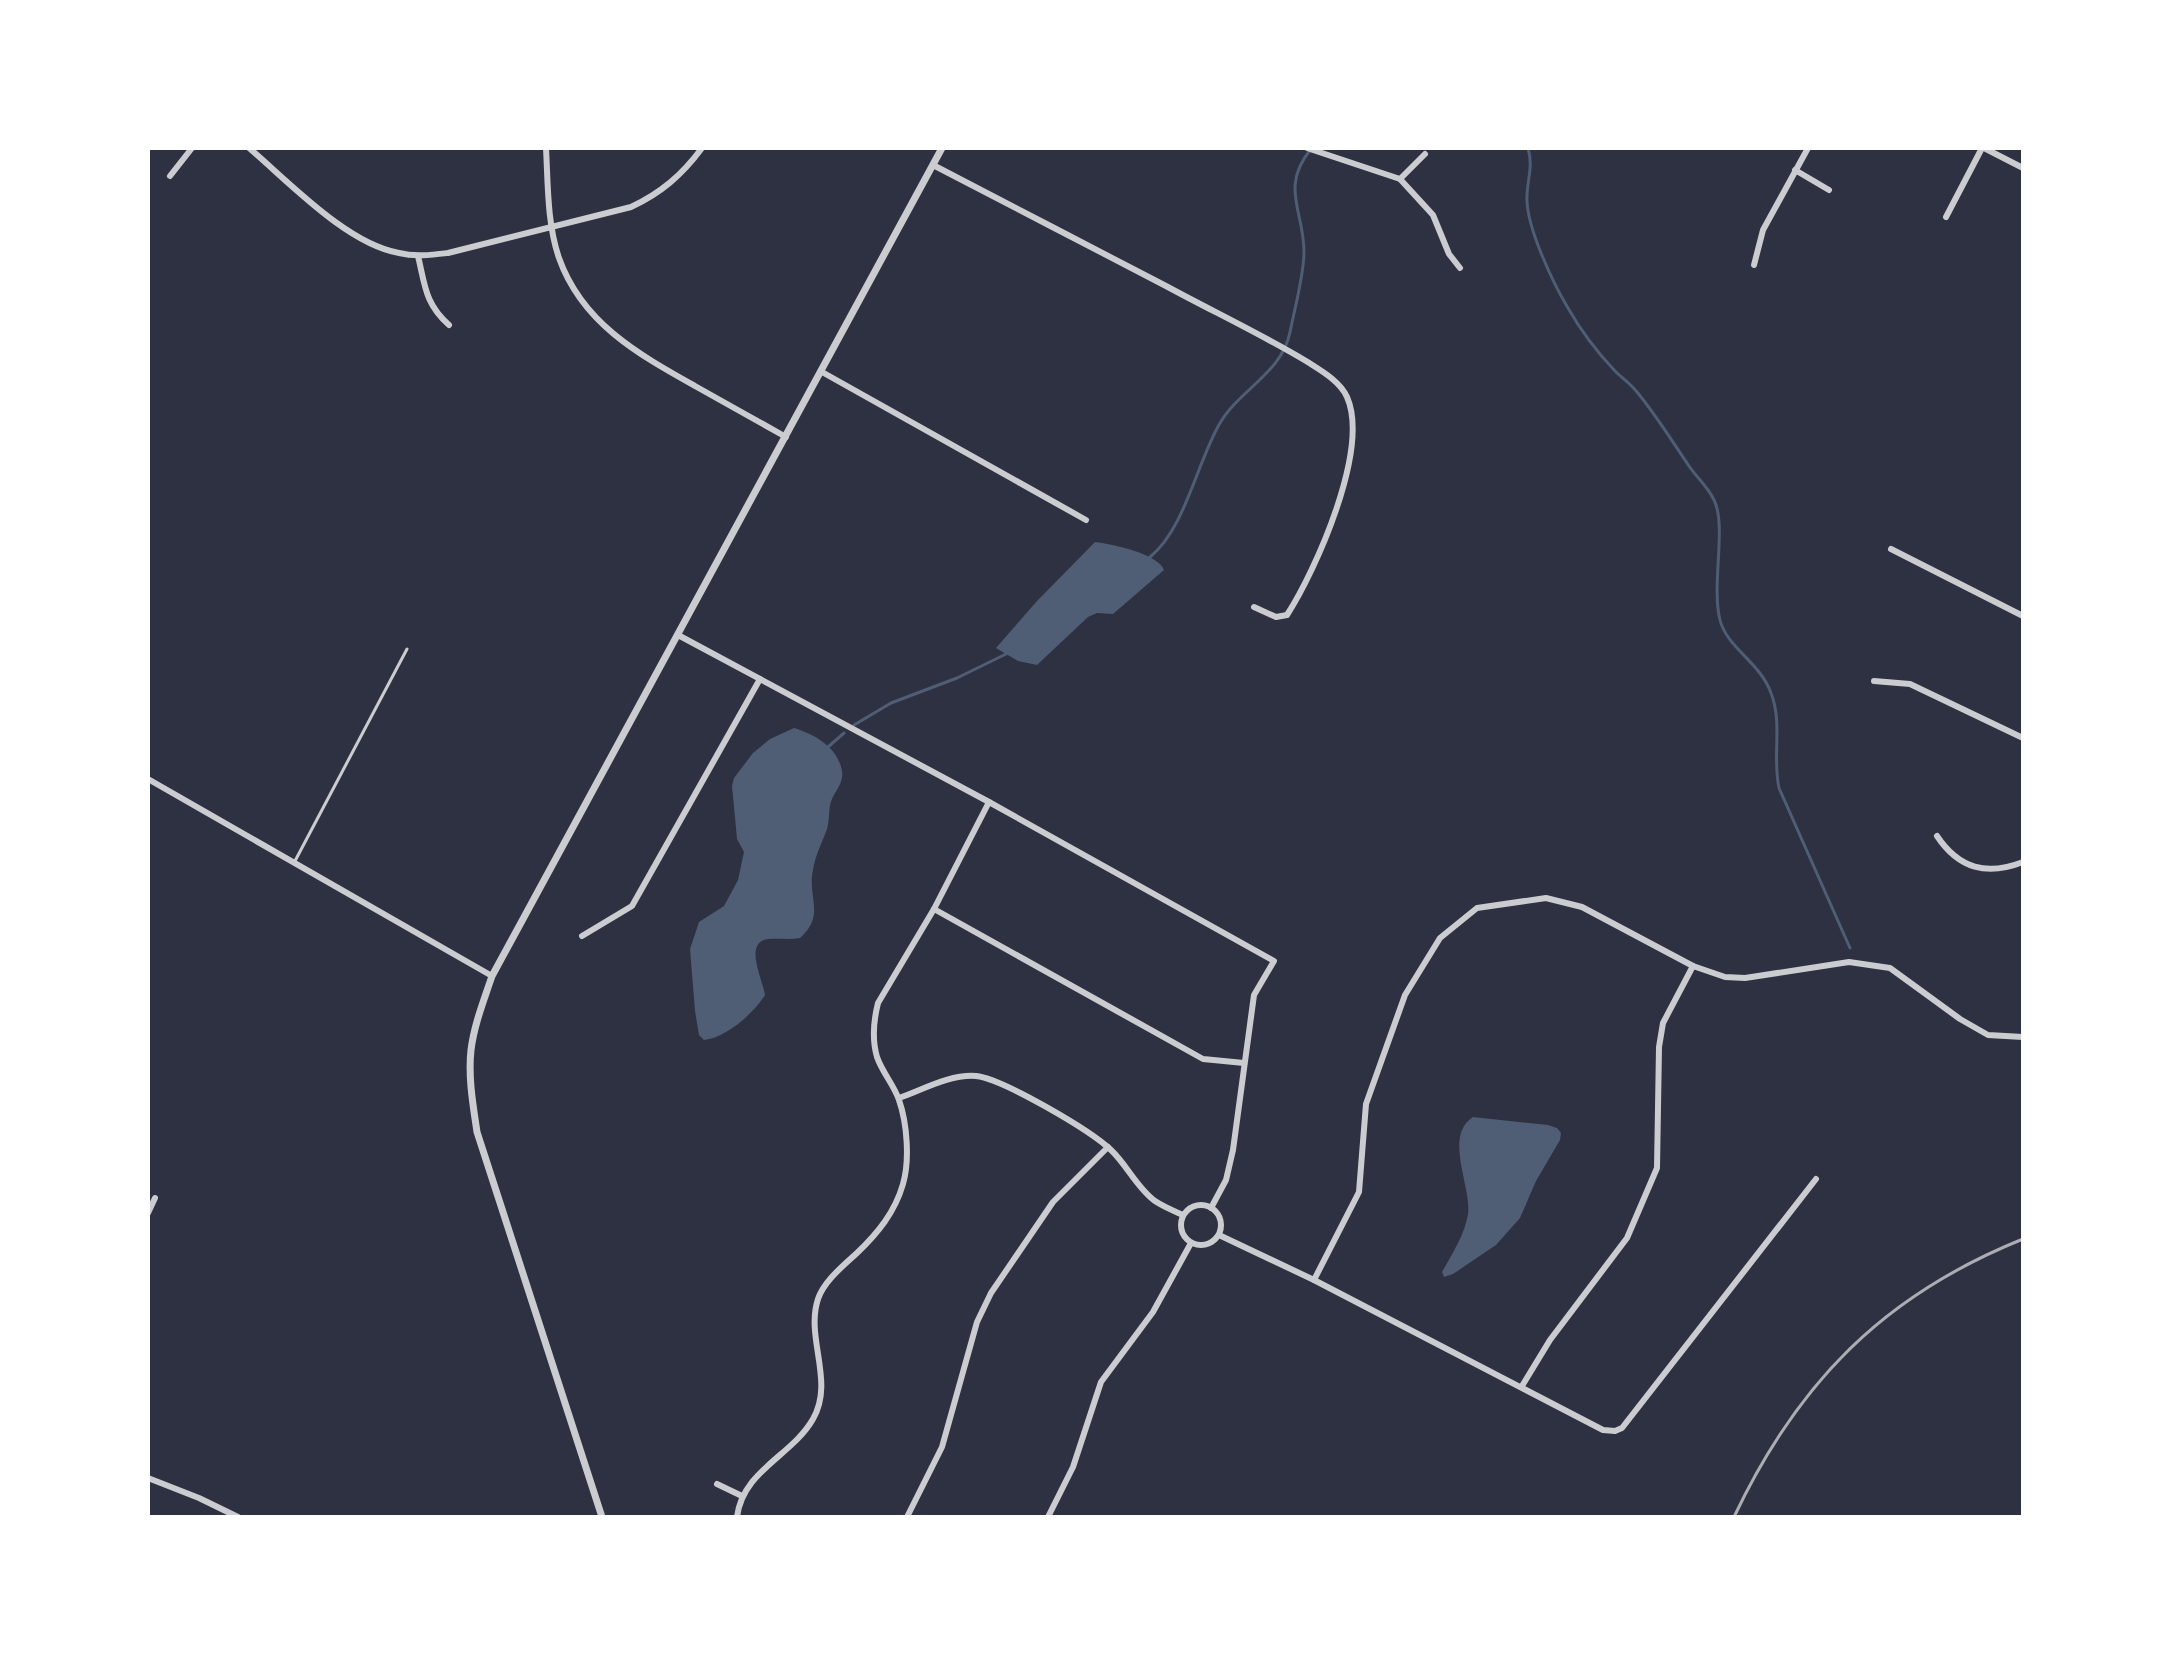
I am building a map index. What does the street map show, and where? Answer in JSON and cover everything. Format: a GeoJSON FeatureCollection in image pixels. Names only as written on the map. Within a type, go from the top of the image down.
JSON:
{"type":"FeatureCollection","features":[{"type":"Feature","properties":{"kind":"street"},"geometry":{"type":"LineString","coordinates":[[170,176],[192,148]]}},
{"type":"Feature","properties":{"kind":"street"},"geometry":{"type":"LineString","coordinates":[[249,148],[351,234],[383,249],[418,256],[448,253],[631,207],[654,196],[676,179],[702,148]]}},
{"type":"Feature","properties":{"kind":"street"},"geometry":{"type":"LineString","coordinates":[[546,148],[551,228],[559,259],[589,311],[611,334],[639,354],[786,437]]}},
{"type":"Feature","properties":{"kind":"street"},"geometry":{"type":"LineString","coordinates":[[602,1517],[477,1132],[471,1094],[471,1052],[492,976],[942,148]]}},
{"type":"Feature","properties":{"kind":"street"},"geometry":{"type":"LineString","coordinates":[[1307,148],[1400,179],[1433,215],[1449,254],[1460,268]]}},
{"type":"Feature","properties":{"kind":"street"},"geometry":{"type":"LineString","coordinates":[[1754,265],[1763,230],[1808,148]]}},
{"type":"Feature","properties":{"kind":"street"},"geometry":{"type":"LineString","coordinates":[[1946,217],[1983,148],[2023,167]]}},
{"type":"Feature","properties":{"kind":"street"},"geometry":{"type":"LineString","coordinates":[[1400,179],[1425,154]]}},
{"type":"Feature","properties":{"kind":"street"},"geometry":{"type":"LineString","coordinates":[[933,165],[1305,361],[1338,384],[1347,396],[1351,432],[1346,477],[1325,540],[1287,615],[1276,617],[1254,607]]}},
{"type":"Feature","properties":{"kind":"street"},"geometry":{"type":"LineString","coordinates":[[1795,170],[1829,190]]}},
{"type":"Feature","properties":{"kind":"street"},"geometry":{"type":"LineString","coordinates":[[418,256],[428,301],[449,325]]}},
{"type":"Feature","properties":{"kind":"street"},"geometry":{"type":"LineString","coordinates":[[822,372],[1086,520]]}},
{"type":"Feature","properties":{"kind":"street"},"geometry":{"type":"LineString","coordinates":[[1891,549],[2023,616]]}},
{"type":"Feature","properties":{"kind":"street"},"geometry":{"type":"LineString","coordinates":[[678,635],[989,802],[1274,961],[1254,995],[1233,1150],[1226,1180],[1211,1208]]}},
{"type":"Feature","properties":{"kind":"street"},"geometry":{"type":"LineString","coordinates":[[582,936],[632,906],[760,679]]}},
{"type":"Feature","properties":{"kind":"street"},"geometry":{"type":"LineString","coordinates":[[1874,681],[1910,684],[2023,738]]}},
{"type":"Feature","properties":{"kind":"street"},"geometry":{"type":"LineString","coordinates":[[148,779],[492,976]]}},
{"type":"Feature","properties":{"kind":"street"},"geometry":{"type":"LineString","coordinates":[[737,1517],[742,1496],[753,1480],[796,1439],[815,1415],[822,1391],[815,1326],[818,1299],[831,1278],[884,1224],[901,1191],[906,1172],[907,1129],[899,1098],[877,1055],[874,1018],[878,1003],[934,909],[989,802]]}},
{"type":"Feature","properties":{"kind":"street"},"geometry":{"type":"LineString","coordinates":[[1937,836],[1950,856],[1977,868],[2005,869],[2023,862]]}},
{"type":"Feature","properties":{"kind":"street"},"geometry":{"type":"LineString","coordinates":[[1314,1280],[1359,1192],[1366,1104],[1405,995],[1440,938],[1477,908],[1546,898],[1582,907],[1693,966],[1725,977],[1745,978],[1849,962],[1890,968],[1988,1035],[2023,1037]]}},
{"type":"Feature","properties":{"kind":"street"},"geometry":{"type":"LineString","coordinates":[[934,909],[1203,1059],[1244,1063]]}},
{"type":"Feature","properties":{"kind":"street"},"geometry":{"type":"LineString","coordinates":[[1522,1386],[1550,1340],[1627,1238],[1657,1168],[1659,1047],[1663,1023],[1693,966]]}},
{"type":"Feature","properties":{"kind":"street"},"geometry":{"type":"LineString","coordinates":[[899,1098],[955,1078],[976,1076],[999,1082],[1100,1140],[1145,1192],[1155,1201],[1183,1215]]}},
{"type":"Feature","properties":{"kind":"street"},"geometry":{"type":"LineString","coordinates":[[907,1517],[942,1447],[977,1322],[991,1293],[1053,1202],[1108,1147]]}},
{"type":"Feature","properties":{"kind":"street"},"geometry":{"type":"LineString","coordinates":[[1219,1235],[1314,1280],[1603,1430],[1615,1431],[1622,1428],[1816,1179]]}},
{"type":"Feature","properties":{"kind":"street"},"geometry":{"type":"LineString","coordinates":[[148,1213],[155,1198]]}},
{"type":"Feature","properties":{"kind":"street"},"geometry":{"type":"LineString","coordinates":[[1193,1206],[1211,1208],[1221,1220],[1219,1235],[1207,1245],[1191,1243],[1182,1234],[1180,1221],[1183,1215],[1193,1206]]}},
{"type":"Feature","properties":{"kind":"street"},"geometry":{"type":"LineString","coordinates":[[1048,1517],[1076,1458],[1101,1382],[1153,1312],[1191,1243]]}},
{"type":"Feature","properties":{"kind":"street"},"geometry":{"type":"LineString","coordinates":[[148,1478],[238,1517]]}},
{"type":"Feature","properties":{"kind":"street"},"geometry":{"type":"LineString","coordinates":[[717,1484],[742,1496]]}},
{"type":"Feature","properties":{"kind":"lane"},"geometry":{"type":"LineString","coordinates":[[295,861],[407,649]]}},
{"type":"Feature","properties":{"kind":"water"},"geometry":{"type":"Polygon","coordinates":[[[1095,542],[1154,559],[1164,570],[1113,614],[1097,613],[1088,617],[1037,665],[1018,661],[996,648],[1037,601],[1095,542]]]}},
{"type":"Feature","properties":{"kind":"water"},"geometry":{"type":"Polygon","coordinates":[[[794,728],[830,748],[842,771],[814,865],[812,922],[800,938],[761,942],[757,947],[756,962],[765,995],[739,1024],[721,1035],[704,1040],[699,1035],[695,1011],[690,949],[699,922],[724,906],[738,880],[744,852],[737,839],[734,778],[753,753],[770,739],[794,728]]]}},
{"type":"Feature","properties":{"kind":"water"},"geometry":{"type":"Polygon","coordinates":[[[1473,1117],[1548,1125],[1561,1133],[1560,1140],[1536,1181],[1520,1218],[1496,1245],[1444,1277],[1442,1272],[1461,1236],[1468,1214],[1459,1149],[1464,1126],[1473,1117]]]}},
{"type":"Feature","properties":{"kind":"waterway"},"geometry":{"type":"LineString","coordinates":[[1528,148],[1528,213],[1542,256],[1562,297],[1578,325],[1608,364],[1644,401],[1714,500],[1719,525],[1717,590],[1720,620],[1729,639],[1759,672],[1771,693],[1776,716],[1779,788],[1850,948]]}},
{"type":"Feature","properties":{"kind":"waterway"},"geometry":{"type":"LineString","coordinates":[[1150,557],[1162,545],[1181,513],[1220,423],[1238,400],[1270,370],[1286,346],[1304,254],[1295,188],[1302,163],[1311,149]]}},
{"type":"Feature","properties":{"kind":"waterway"},"geometry":{"type":"LineString","coordinates":[[854,725],[891,703],[957,678],[1006,654]]}},
{"type":"Feature","properties":{"kind":"waterway"},"geometry":{"type":"LineString","coordinates":[[828,747],[844,733]]}},
{"type":"Feature","properties":{"kind":"railway"},"geometry":{"type":"LineString","coordinates":[[1734,1517],[1787,1424],[1817,1384],[1850,1348],[1887,1316],[1928,1287],[1973,1261],[2023,1239]]}}]}
